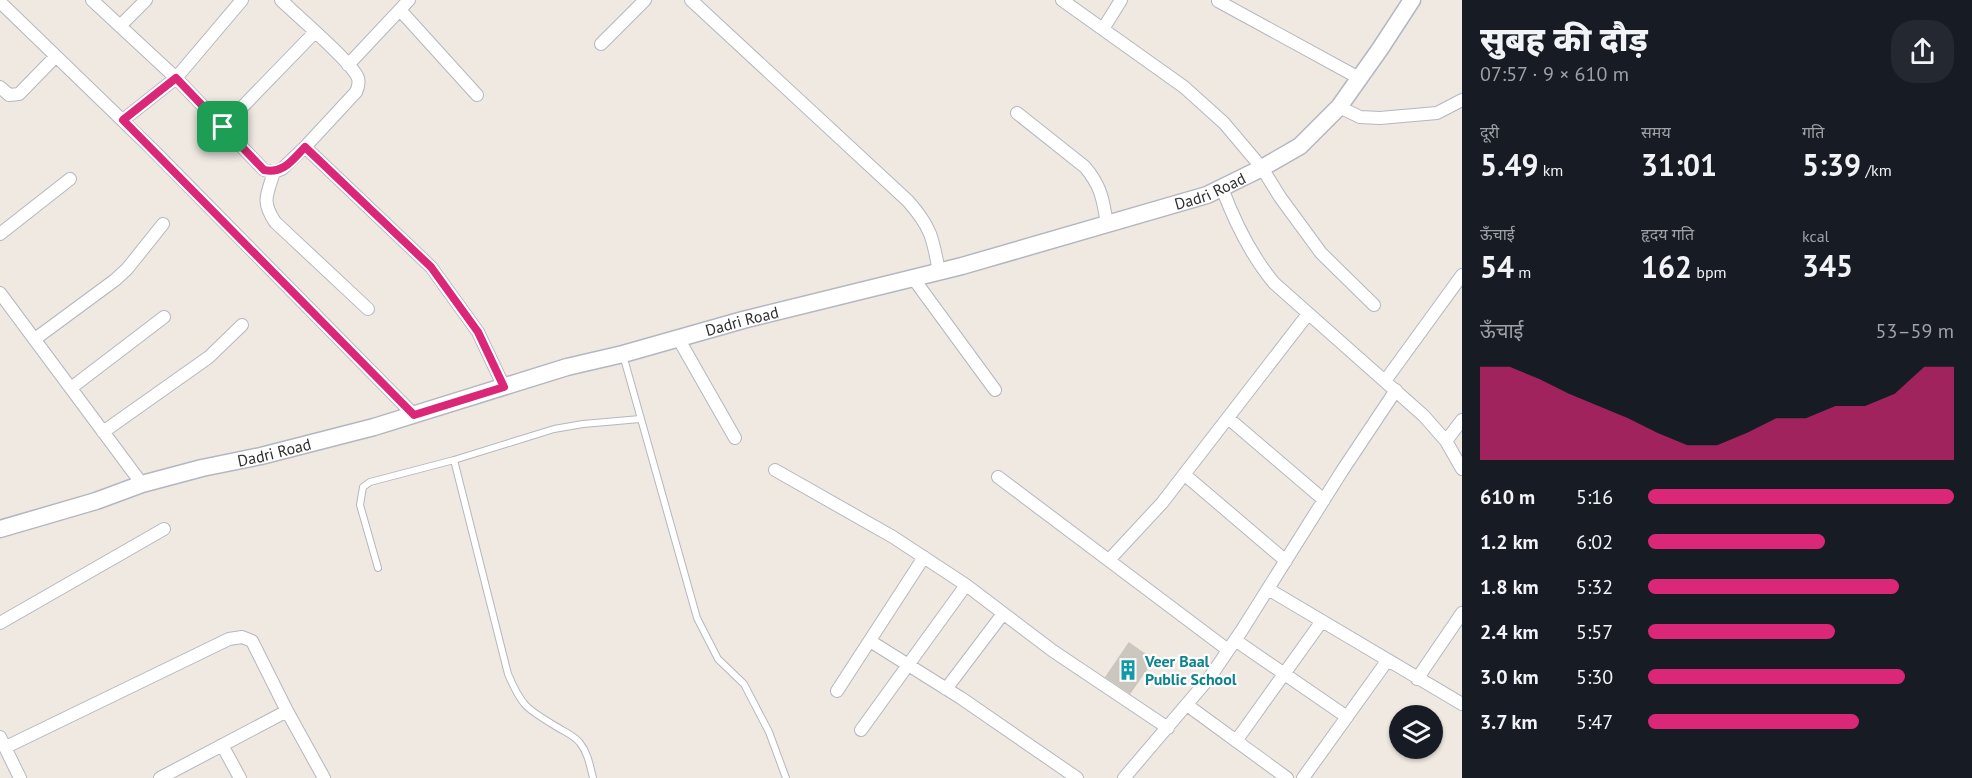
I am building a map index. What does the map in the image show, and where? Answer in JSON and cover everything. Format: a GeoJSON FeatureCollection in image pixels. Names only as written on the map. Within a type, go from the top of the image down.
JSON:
{"type":"FeatureCollection","features":[{"type":"Feature","properties":{"kind":"main road","name":"Dadri Road"},"geometry":{"type":"LineString","coordinates":[[0,529],[96,501],[142,484],[353,433],[567,367],[743,320],[939,272],[1207,195],[1300,146],[1339,107],[1412,0]]}},
{"type":"Feature","properties":{"kind":"street"},"geometry":{"type":"LineString","coordinates":[[92,0],[176,78],[264,170],[274,172],[282,169],[305,147],[356,92],[358,79],[348,65],[281,0]]}},
{"type":"Feature","properties":{"kind":"street"},"geometry":{"type":"LineString","coordinates":[[120,26],[146,0]]}},
{"type":"Feature","properties":{"kind":"street"},"geometry":{"type":"LineString","coordinates":[[123,120],[176,78],[242,0]]}},
{"type":"Feature","properties":{"kind":"street"},"geometry":{"type":"LineString","coordinates":[[348,65],[409,0]]}},
{"type":"Feature","properties":{"kind":"street"},"geometry":{"type":"LineString","coordinates":[[601,44],[645,0]]}},
{"type":"Feature","properties":{"kind":"street"},"geometry":{"type":"LineString","coordinates":[[690,0],[914,207],[929,228],[933,238],[939,272]]}},
{"type":"Feature","properties":{"kind":"street"},"geometry":{"type":"LineString","coordinates":[[1062,0],[1198,100],[1224,123],[1262,168],[1321,254],[1374,305]]}},
{"type":"Feature","properties":{"kind":"street"},"geometry":{"type":"LineString","coordinates":[[1103,29],[1121,0]]}},
{"type":"Feature","properties":{"kind":"street"},"geometry":{"type":"LineString","coordinates":[[1218,1],[1359,78]]}},
{"type":"Feature","properties":{"kind":"street"},"geometry":{"type":"LineString","coordinates":[[0,2],[123,120],[414,415]]}},
{"type":"Feature","properties":{"kind":"street"},"geometry":{"type":"LineString","coordinates":[[400,10],[477,95]]}},
{"type":"Feature","properties":{"kind":"street"},"geometry":{"type":"LineString","coordinates":[[223,127],[315,33]]}},
{"type":"Feature","properties":{"kind":"street"},"geometry":{"type":"LineString","coordinates":[[0,87],[9,94],[19,94],[56,56]]}},
{"type":"Feature","properties":{"kind":"street"},"geometry":{"type":"LineString","coordinates":[[1339,107],[1360,117],[1380,118],[1437,113],[1462,100]]}},
{"type":"Feature","properties":{"kind":"street"},"geometry":{"type":"LineString","coordinates":[[1017,113],[1085,166],[1101,191],[1107,224]]}},
{"type":"Feature","properties":{"kind":"street"},"geometry":{"type":"LineString","coordinates":[[305,147],[431,267],[478,332],[504,387]]}},
{"type":"Feature","properties":{"kind":"street"},"geometry":{"type":"LineString","coordinates":[[274,172],[267,192],[266,209],[275,222],[368,309]]}},
{"type":"Feature","properties":{"kind":"street"},"geometry":{"type":"LineString","coordinates":[[0,234],[70,179]]}},
{"type":"Feature","properties":{"kind":"street"},"geometry":{"type":"LineString","coordinates":[[1222,188],[1244,241],[1274,283],[1424,416],[1446,441],[1462,469]]}},
{"type":"Feature","properties":{"kind":"street"},"geometry":{"type":"LineString","coordinates":[[35,339],[115,280],[127,269],[163,225]]}},
{"type":"Feature","properties":{"kind":"street"},"geometry":{"type":"LineString","coordinates":[[1385,381],[1462,275]]}},
{"type":"Feature","properties":{"kind":"street"},"geometry":{"type":"LineString","coordinates":[[913,278],[994,390]]}},
{"type":"Feature","properties":{"kind":"street"},"geometry":{"type":"LineString","coordinates":[[0,293],[142,484]]}},
{"type":"Feature","properties":{"kind":"street"},"geometry":{"type":"LineString","coordinates":[[1109,560],[1142,526],[1185,475],[1308,314]]}},
{"type":"Feature","properties":{"kind":"street"},"geometry":{"type":"LineString","coordinates":[[71,387],[164,317]]}},
{"type":"Feature","properties":{"kind":"street"},"geometry":{"type":"LineString","coordinates":[[103,432],[209,357],[242,325]]}},
{"type":"Feature","properties":{"kind":"street"},"geometry":{"type":"LineString","coordinates":[[678,338],[735,438]]}},
{"type":"Feature","properties":{"kind":"street"},"geometry":{"type":"LineString","coordinates":[[1127,777],[1187,705],[1232,645],[1396,390]]}},
{"type":"Feature","properties":{"kind":"street"},"geometry":{"type":"LineString","coordinates":[[1228,418],[1324,500]]}},
{"type":"Feature","properties":{"kind":"street"},"geometry":{"type":"LineString","coordinates":[[1446,441],[1462,420]]}},
{"type":"Feature","properties":{"kind":"street"},"geometry":{"type":"LineString","coordinates":[[775,470],[924,557],[966,585],[1002,615],[1168,728]]}},
{"type":"Feature","properties":{"kind":"street"},"geometry":{"type":"LineString","coordinates":[[1185,475],[1287,561]]}},
{"type":"Feature","properties":{"kind":"street"},"geometry":{"type":"LineString","coordinates":[[998,477],[1109,560],[1232,645],[1284,674],[1347,717]]}},
{"type":"Feature","properties":{"kind":"street"},"geometry":{"type":"LineString","coordinates":[[0,622],[165,529]]}},
{"type":"Feature","properties":{"kind":"street"},"geometry":{"type":"LineString","coordinates":[[837,691],[924,557]]}},
{"type":"Feature","properties":{"kind":"street"},"geometry":{"type":"LineString","coordinates":[[861,730],[966,585]]}},
{"type":"Feature","properties":{"kind":"street"},"geometry":{"type":"LineString","coordinates":[[1268,589],[1462,704]]}},
{"type":"Feature","properties":{"kind":"street"},"geometry":{"type":"LineString","coordinates":[[1417,679],[1462,613]]}},
{"type":"Feature","properties":{"kind":"street"},"geometry":{"type":"LineString","coordinates":[[946,688],[1002,615]]}},
{"type":"Feature","properties":{"kind":"street"},"geometry":{"type":"LineString","coordinates":[[1236,741],[1322,621]]}},
{"type":"Feature","properties":{"kind":"street"},"geometry":{"type":"LineString","coordinates":[[20,778],[3,742],[229,639],[242,637],[252,641],[324,778]]}},
{"type":"Feature","properties":{"kind":"street"},"geometry":{"type":"LineString","coordinates":[[870,641],[946,688],[1077,778]]}},
{"type":"Feature","properties":{"kind":"street"},"geometry":{"type":"LineString","coordinates":[[1303,778],[1387,661]]}},
{"type":"Feature","properties":{"kind":"street"},"geometry":{"type":"LineString","coordinates":[[1187,705],[1287,778]]}},
{"type":"Feature","properties":{"kind":"street"},"geometry":{"type":"LineString","coordinates":[[160,778],[287,711]]}},
{"type":"Feature","properties":{"kind":"street"},"geometry":{"type":"LineString","coordinates":[[222,745],[240,778]]}},
{"type":"Feature","properties":{"kind":"lane"},"geometry":{"type":"LineString","coordinates":[[622,354],[697,618],[718,659],[744,684],[769,732],[786,778]]}},
{"type":"Feature","properties":{"kind":"lane"},"geometry":{"type":"LineString","coordinates":[[378,568],[360,505],[363,487],[370,482],[454,460],[554,429],[640,419]]}},
{"type":"Feature","properties":{"kind":"lane"},"geometry":{"type":"LineString","coordinates":[[454,460],[514,690],[519,700],[531,711],[576,738],[585,751],[593,778]]}},
{"type":"Feature","properties":{"kind":"building","name":"Veer Baal Public School"},"geometry":{"type":"Polygon","coordinates":[[[1129,643],[1153,660],[1130,693],[1106,677],[1129,643]]]}},
{"type":"Feature","properties":{"kind":"place","name":"Veer Baal Public School"},"geometry":{"type":"Point","coordinates":[1128,670]}},
{"type":"Feature","properties":{"kind":"route"},"geometry":{"type":"LineString","coordinates":[[176,78],[223,127],[264,170],[274,172],[282,169],[305,147],[431,267],[478,332],[504,387],[414,415],[123,120],[176,78]]}}]}
